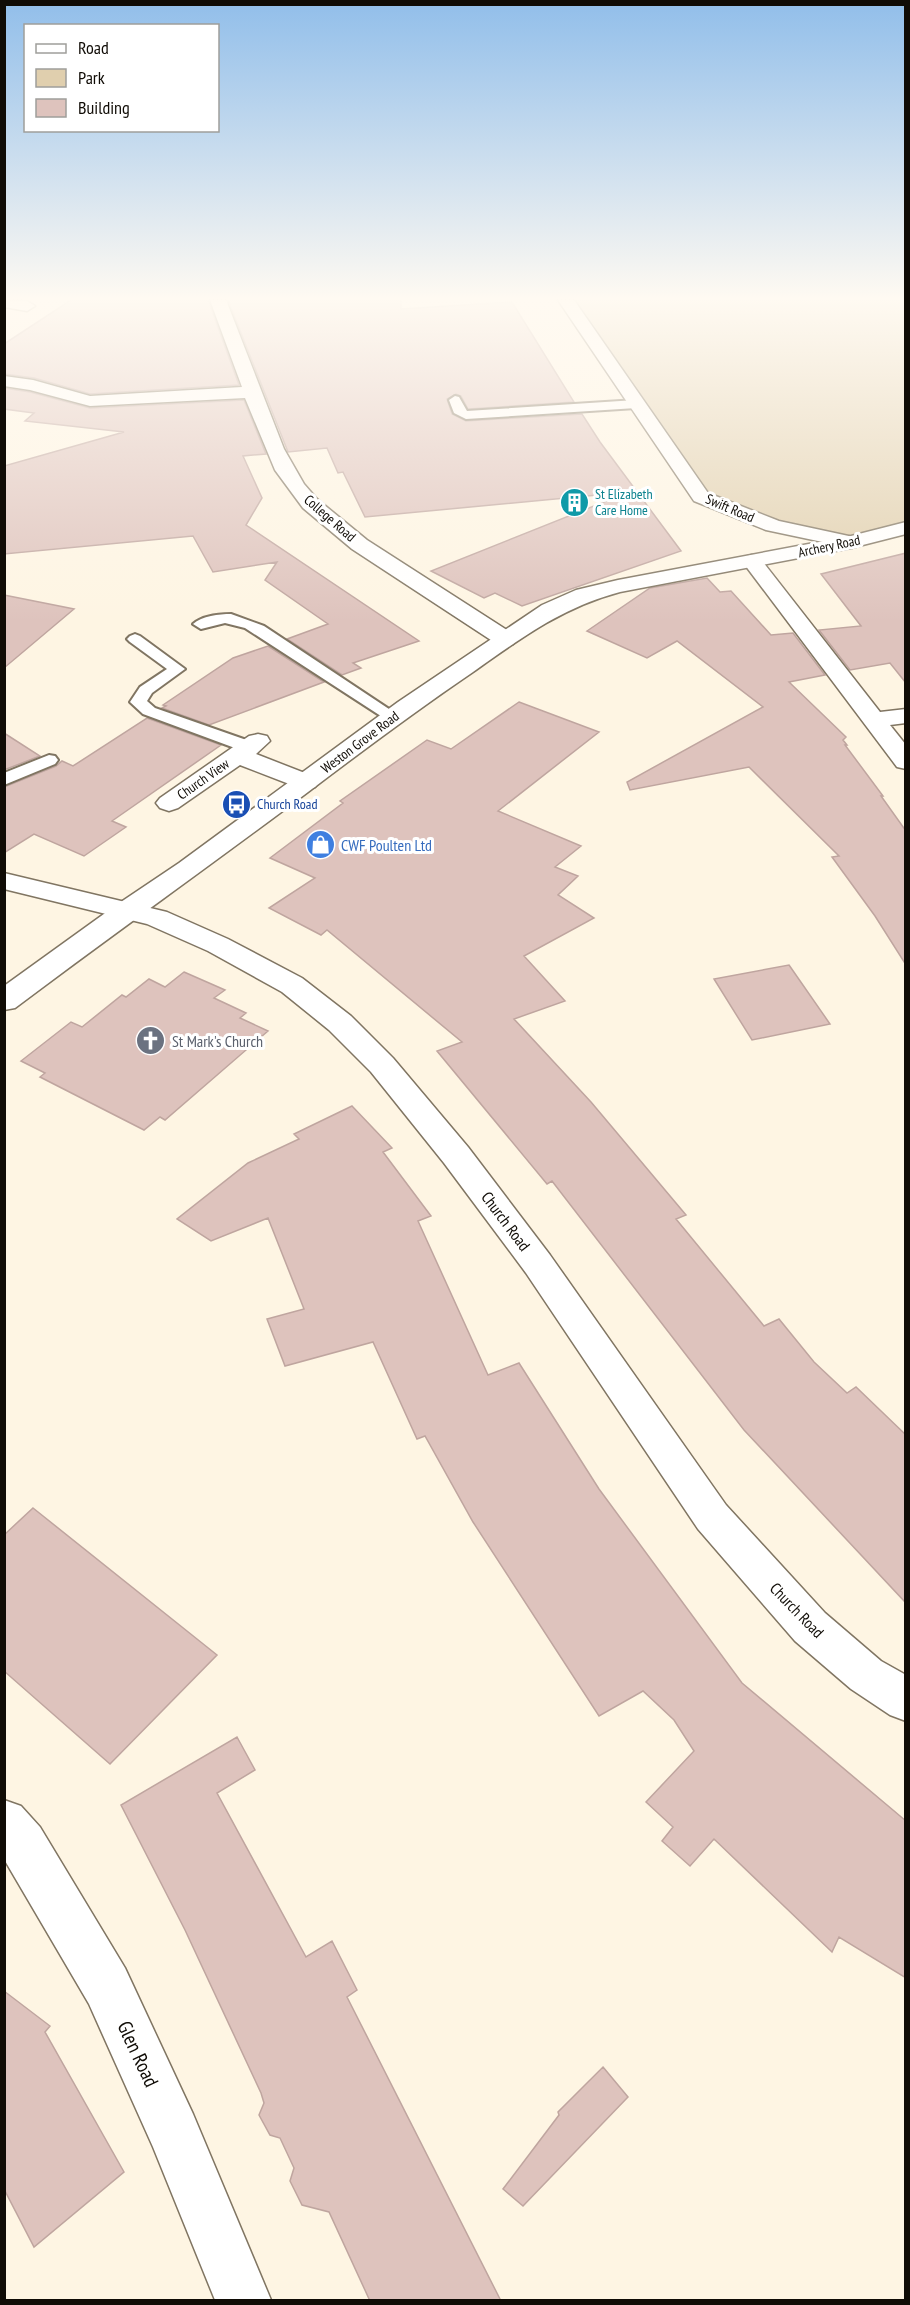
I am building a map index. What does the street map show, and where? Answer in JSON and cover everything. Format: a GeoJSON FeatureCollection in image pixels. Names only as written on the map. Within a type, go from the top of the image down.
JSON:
{"type":"FeatureCollection","features":[{"type":"Feature","properties":{"kind":"street","name":"College Road"},"geometry":{"type":"LineString","coordinates":[[257,408],[285,472],[318,512],[357,543],[506,639]]}},
{"type":"Feature","properties":{"kind":"street","name":"Swift Road"},"geometry":{"type":"LineString","coordinates":[[638,408],[701,497],[773,526],[851,542]]}},
{"type":"Feature","properties":{"kind":"street","name":"Archery Road"},"geometry":{"type":"LineString","coordinates":[[752,561],[851,542],[906,528]]}},
{"type":"Feature","properties":{"kind":"street","name":"Weston Grove Road"},"geometry":{"type":"LineString","coordinates":[[4,1001],[125,912],[189,869],[393,717],[550,610],[584,595],[618,586],[752,561]]}},
{"type":"Feature","properties":{"kind":"street"},"geometry":{"type":"LineString","coordinates":[[752,561],[906,762]]}},
{"type":"Feature","properties":{"kind":"street"},"geometry":{"type":"LineString","coordinates":[[875,720],[906,716]]}},
{"type":"Feature","properties":{"kind":"street","name":"Church View"},"geometry":{"type":"LineString","coordinates":[[169,803],[248,748],[306,782]]}},
{"type":"Feature","properties":{"kind":"street","name":"Church Road"},"geometry":{"type":"LineString","coordinates":[[4,881],[157,918],[218,945],[292,985],[340,1023],[382,1065],[456,1155],[538,1264],[712,1517],[810,1627],[866,1675],[906,1700]]}},
{"type":"Feature","properties":{"kind":"street","name":"Glen Road"},"geometry":{"type":"LineString","coordinates":[[4,1823],[23,1844],[107,1986],[174,2133],[243,2301]]}},
{"type":"Feature","properties":{"kind":"lane"},"geometry":{"type":"LineString","coordinates":[[458,408],[460,413],[466,415],[581,408]]}},
{"type":"Feature","properties":{"kind":"lane"},"geometry":{"type":"LineString","coordinates":[[201,624],[224,618],[236,618],[259,629],[393,717]]}},
{"type":"Feature","properties":{"kind":"lane"},"geometry":{"type":"LineString","coordinates":[[135,639],[177,669],[146,690],[138,702],[149,711],[248,748]]}},
{"type":"Feature","properties":{"kind":"lane"},"geometry":{"type":"LineString","coordinates":[[4,780],[49,760]]}},
{"type":"Feature","properties":{"kind":"green space"},"geometry":{"type":"Polygon","coordinates":[[[640,408],[905,408],[905,528],[851,542],[773,526],[701,497],[640,408]]]}},
{"type":"Feature","properties":{"kind":"building"},"geometry":{"type":"Polygon","coordinates":[[[247,408],[266,454],[243,456],[262,498],[246,525],[419,641],[353,663],[361,668],[342,675],[287,639],[328,624],[265,580],[277,562],[213,572],[193,536],[4,554],[4,466],[124,432],[25,421],[34,413],[4,409],[247,408]]]}},
{"type":"Feature","properties":{"kind":"building"},"geometry":{"type":"Polygon","coordinates":[[[270,408],[450,408],[452,414],[466,421],[582,414],[600,442],[681,551],[522,606],[495,593],[484,598],[431,571],[629,492],[365,517],[343,472],[338,473],[327,448],[288,452],[270,408]]]}},
{"type":"Feature","properties":{"kind":"building"},"geometry":{"type":"Polygon","coordinates":[[[906,553],[906,683],[890,663],[850,670],[819,630],[861,626],[821,574],[906,553]]]}},
{"type":"Feature","properties":{"kind":"building"},"geometry":{"type":"Polygon","coordinates":[[[707,578],[720,592],[731,591],[771,635],[793,633],[825,675],[789,682],[846,737],[843,740],[847,745],[845,745],[906,831],[906,965],[875,916],[832,857],[839,856],[749,767],[630,790],[627,782],[763,707],[677,641],[647,658],[587,631],[650,588],[707,578]]]}},
{"type":"Feature","properties":{"kind":"building"},"geometry":{"type":"Polygon","coordinates":[[[4,595],[74,609],[4,668],[4,595]]]}},
{"type":"Feature","properties":{"kind":"building"},"geometry":{"type":"Polygon","coordinates":[[[268,646],[324,682],[209,725],[162,708],[166,706],[163,705],[233,658],[268,646]]]}},
{"type":"Feature","properties":{"kind":"building"},"geometry":{"type":"Polygon","coordinates":[[[519,702],[599,732],[498,811],[581,846],[555,867],[578,876],[558,895],[594,918],[524,956],[565,1001],[514,1019],[591,1102],[686,1215],[676,1219],[764,1326],[779,1319],[814,1362],[847,1393],[856,1387],[906,1435],[906,1603],[744,1430],[552,1181],[547,1184],[437,1051],[462,1042],[327,930],[321,935],[269,908],[315,878],[270,858],[343,803],[340,801],[427,740],[451,749],[519,702]]]}},
{"type":"Feature","properties":{"kind":"building"},"geometry":{"type":"Polygon","coordinates":[[[147,718],[221,745],[112,821],[126,827],[84,856],[34,834],[4,853],[4,787],[56,766],[62,761],[73,766],[147,718]]]}},
{"type":"Feature","properties":{"kind":"building"},"geometry":{"type":"Polygon","coordinates":[[[4,733],[40,756],[4,770],[4,733]]]}},
{"type":"Feature","properties":{"kind":"building"},"geometry":{"type":"Polygon","coordinates":[[[789,965],[830,1024],[752,1040],[714,979],[789,965]]]}},
{"type":"Feature","properties":{"kind":"building","name":"St Mark's Church"},"geometry":{"type":"Polygon","coordinates":[[[184,972],[225,990],[214,998],[246,1013],[240,1018],[268,1031],[165,1120],[160,1117],[144,1130],[40,1077],[45,1073],[21,1061],[71,1022],[82,1027],[122,995],[126,997],[149,979],[165,987],[184,972]]]}},
{"type":"Feature","properties":{"kind":"building"},"geometry":{"type":"Polygon","coordinates":[[[352,1106],[392,1148],[383,1152],[431,1216],[418,1221],[488,1375],[519,1363],[599,1489],[742,1683],[906,1821],[906,1978],[839,1937],[832,1952],[714,1839],[690,1866],[662,1841],[673,1827],[646,1802],[694,1751],[674,1720],[643,1691],[599,1716],[473,1522],[425,1436],[417,1439],[373,1342],[285,1366],[267,1319],[304,1309],[268,1218],[211,1241],[177,1219],[248,1163],[299,1139],[294,1134],[352,1106]]]}},
{"type":"Feature","properties":{"kind":"building"},"geometry":{"type":"Polygon","coordinates":[[[33,1508],[217,1655],[110,1764],[4,1671],[4,1535],[33,1508]]]}},
{"type":"Feature","properties":{"kind":"building"},"geometry":{"type":"Polygon","coordinates":[[[237,1737],[255,1770],[217,1793],[306,1957],[332,1941],[357,1990],[347,1997],[501,2301],[370,2301],[329,2212],[302,2205],[290,2181],[294,2168],[280,2138],[270,2135],[259,2115],[264,2103],[261,2093],[185,1930],[121,1805],[237,1737]]]}},
{"type":"Feature","properties":{"kind":"building"},"geometry":{"type":"Polygon","coordinates":[[[4,1991],[50,2026],[45,2032],[124,2172],[34,2247],[4,2189],[4,1991]]]}},
{"type":"Feature","properties":{"kind":"building"},"geometry":{"type":"Polygon","coordinates":[[[603,2067],[628,2097],[523,2206],[503,2189],[559,2115],[558,2112],[603,2067]]]}},
{"type":"Feature","properties":{"kind":"place","name":"St Elizabeth Care Home"},"geometry":{"type":"Point","coordinates":[574,502]}},
{"type":"Feature","properties":{"kind":"place","name":"Church Road"},"geometry":{"type":"Point","coordinates":[236,804]}},
{"type":"Feature","properties":{"kind":"place","name":"CWF Poulten Ltd"},"geometry":{"type":"Point","coordinates":[320,845]}},
{"type":"Feature","properties":{"kind":"place","name":"St Mark's Church"},"geometry":{"type":"Point","coordinates":[151,1041]}}]}
